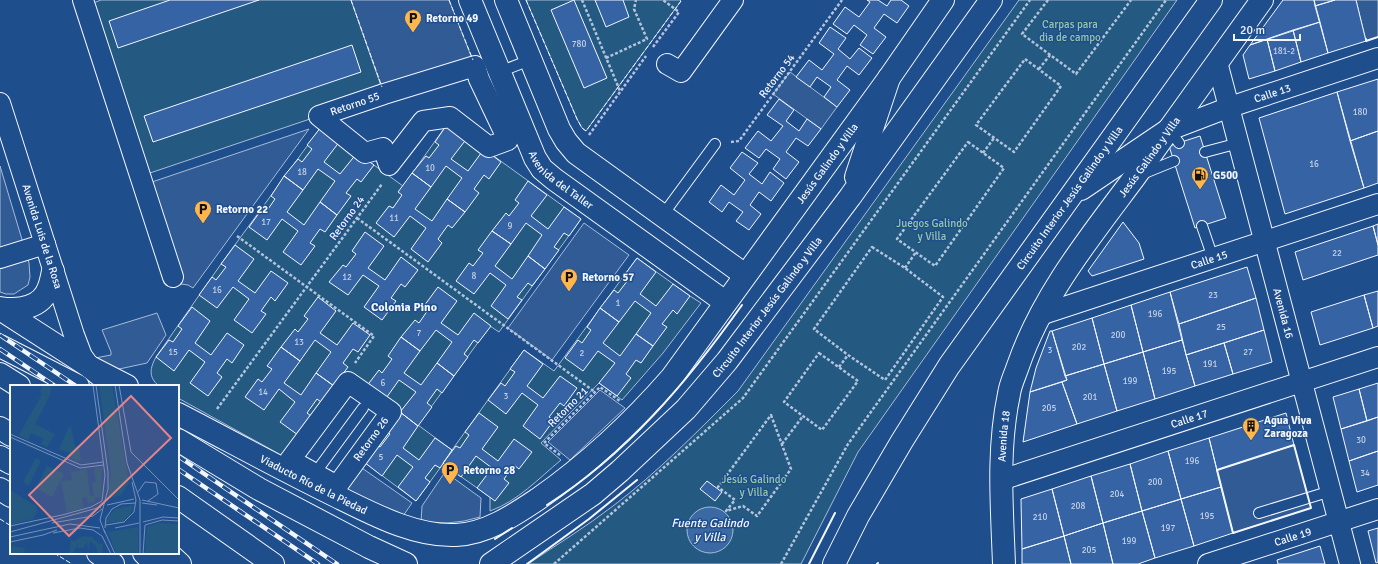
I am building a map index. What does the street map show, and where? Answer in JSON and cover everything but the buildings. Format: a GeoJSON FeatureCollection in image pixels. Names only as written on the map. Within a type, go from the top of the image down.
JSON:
{"type":"FeatureCollection","features":[{"type":"Feature","properties":{"kind":"main road","name":"Avenida del Taller"},"geometry":{"type":"LineString","coordinates":[[470,0],[535,158],[542,169],[725,302]]}},
{"type":"Feature","properties":{"kind":"main road"},"geometry":{"type":"LineString","coordinates":[[506,0],[530,60],[566,141],[576,153],[745,275]]}},
{"type":"Feature","properties":{"kind":"main road","name":"Jesús Galindo y Villa"},"geometry":{"type":"LineString","coordinates":[[456,535],[471,533],[505,520],[552,489],[638,415],[672,377],[889,78],[943,0]]}},
{"type":"Feature","properties":{"kind":"main road","name":"Circuito Interior Jesús Galindo y Villa"},"geometry":{"type":"LineString","coordinates":[[499,559],[593,494],[620,471],[686,409],[727,361],[850,197],[991,0]]}},
{"type":"Feature","properties":{"kind":"main road","name":"Circuito Interior Jesús Galindo y Villa"},"geometry":{"type":"LineString","coordinates":[[834,564],[858,516],[949,366],[1211,0]]}},
{"type":"Feature","properties":{"kind":"main road","name":"Jesús Galindo y Villa"},"geometry":{"type":"LineString","coordinates":[[1040,315],[1061,279],[1134,177],[1173,137],[1217,62],[1262,0]]}},
{"type":"Feature","properties":{"kind":"main road"},"geometry":{"type":"LineString","coordinates":[[850,197],[889,78]]}},
{"type":"Feature","properties":{"kind":"main road"},"geometry":{"type":"LineString","coordinates":[[1070,197],[1173,137]]}},
{"type":"Feature","properties":{"kind":"main road"},"geometry":{"type":"LineString","coordinates":[[0,309],[20,309],[30,307],[36,303],[44,296],[49,288],[53,271]]}},
{"type":"Feature","properties":{"kind":"main road"},"geometry":{"type":"LineString","coordinates":[[0,309],[90,367],[125,385]]}},
{"type":"Feature","properties":{"kind":"main road","name":"Avenida 18"},"geometry":{"type":"LineString","coordinates":[[1004,564],[1001,480],[1003,432],[1009,393],[1024,350],[1040,315]]}},
{"type":"Feature","properties":{"kind":"main road"},"geometry":{"type":"LineString","coordinates":[[0,346],[76,385]]}},
{"type":"Feature","properties":{"kind":"main road"},"geometry":{"type":"LineString","coordinates":[[90,367],[112,385]]}},
{"type":"Feature","properties":{"kind":"main road"},"geometry":{"type":"LineString","coordinates":[[0,374],[17,385]]}},
{"type":"Feature","properties":{"kind":"main road","name":"Viaducto Río de la Piedad"},"geometry":{"type":"LineString","coordinates":[[179,415],[255,455],[312,478],[358,507],[401,525],[432,534],[456,535]]}},
{"type":"Feature","properties":{"kind":"main road"},"geometry":{"type":"LineString","coordinates":[[0,428],[10,434]]}},
{"type":"Feature","properties":{"kind":"main road"},"geometry":{"type":"LineString","coordinates":[[179,441],[259,488],[369,547],[406,564]]}},
{"type":"Feature","properties":{"kind":"main road"},"geometry":{"type":"LineString","coordinates":[[0,457],[10,462]]}},
{"type":"Feature","properties":{"kind":"main road"},"geometry":{"type":"LineString","coordinates":[[0,489],[10,495]]}},
{"type":"Feature","properties":{"kind":"main road"},"geometry":{"type":"LineString","coordinates":[[179,498],[273,564]]}},
{"type":"Feature","properties":{"kind":"main road"},"geometry":{"type":"LineString","coordinates":[[99,554],[113,564]]}},
{"type":"Feature","properties":{"kind":"main road"},"geometry":{"type":"LineString","coordinates":[[145,554],[156,564]]}},
{"type":"Feature","properties":{"kind":"main road"},"geometry":{"type":"LineString","coordinates":[[169,554],[180,564]]}},
{"type":"Feature","properties":{"kind":"street"},"geometry":{"type":"LineString","coordinates":[[83,0],[173,277]]}},
{"type":"Feature","properties":{"kind":"street"},"geometry":{"type":"LineString","coordinates":[[667,64],[680,72],[733,0]]}},
{"type":"Feature","properties":{"kind":"street","name":"Calle 13"},"geometry":{"type":"LineString","coordinates":[[1173,137],[1230,106],[1378,58]]}},
{"type":"Feature","properties":{"kind":"street","name":"Avenida 16"},"geometry":{"type":"LineString","coordinates":[[1217,62],[1230,106],[1350,564]]}},
{"type":"Feature","properties":{"kind":"street","name":"Retorno 55"},"geometry":{"type":"LineString","coordinates":[[475,66],[479,79],[508,140],[489,147],[450,117],[423,121],[390,165],[383,148],[365,153],[319,116],[384,94],[475,66]]}},
{"type":"Feature","properties":{"kind":"street","name":"Avenida Luis de la Rosa"},"geometry":{"type":"LineString","coordinates":[[0,103],[74,335],[82,356],[90,367]]}},
{"type":"Feature","properties":{"kind":"street","name":"Calle 15"},"geometry":{"type":"LineString","coordinates":[[1040,315],[1378,204]]}},
{"type":"Feature","properties":{"kind":"street"},"geometry":{"type":"LineString","coordinates":[[0,258],[45,244]]}},
{"type":"Feature","properties":{"kind":"street","name":"Calle 17"},"geometry":{"type":"LineString","coordinates":[[1001,480],[1378,357]]}},
{"type":"Feature","properties":{"kind":"street","name":"Retorno 26"},"geometry":{"type":"LineString","coordinates":[[348,382],[391,412],[337,486],[312,478],[290,460],[348,382]]}},
{"type":"Feature","properties":{"kind":"street","name":"Calle 19"},"geometry":{"type":"LineString","coordinates":[[1208,564],[1378,509]]}},
{"type":"Feature","properties":{"kind":"lane"},"geometry":{"type":"LineString","coordinates":[[499,72],[530,60]]}},
{"type":"Feature","properties":{"kind":"lane"},"geometry":{"type":"LineString","coordinates":[[1205,152],[1239,143]]}},
{"type":"Feature","properties":{"kind":"lane"},"geometry":{"type":"LineString","coordinates":[[662,216],[715,144]]}},
{"type":"Feature","properties":{"kind":"lane"},"geometry":{"type":"LineString","coordinates":[[1134,177],[1174,161]]}},
{"type":"Feature","properties":{"kind":"lane"},"geometry":{"type":"LineString","coordinates":[[1202,226],[1214,258]]}},
{"type":"Feature","properties":{"kind":"lane"},"geometry":{"type":"LineString","coordinates":[[312,478],[363,408]]}},
{"type":"Feature","properties":{"kind":"lane"},"geometry":{"type":"LineString","coordinates":[[1259,513],[1331,491]]}},
{"type":"Feature","properties":{"kind":"path"},"geometry":{"type":"LineString","coordinates":[[582,0],[620,91]]}},
{"type":"Feature","properties":{"kind":"path"},"geometry":{"type":"LineString","coordinates":[[606,58],[647,39],[634,9],[636,0]]}},
{"type":"Feature","properties":{"kind":"path"},"geometry":{"type":"LineString","coordinates":[[652,49],[679,12],[663,0]]}},
{"type":"Feature","properties":{"kind":"path","name":"Retorno 54"},"geometry":{"type":"LineString","coordinates":[[715,144],[739,141],[842,0]]}},
{"type":"Feature","properties":{"kind":"path"},"geometry":{"type":"LineString","coordinates":[[554,564],[743,398],[1030,0]]}},
{"type":"Feature","properties":{"kind":"path"},"geometry":{"type":"LineString","coordinates":[[1048,0],[1022,34],[1076,74],[1131,0]]}},
{"type":"Feature","properties":{"kind":"path"},"geometry":{"type":"LineString","coordinates":[[781,564],[848,444],[1166,0]]}},
{"type":"Feature","properties":{"kind":"path"},"geometry":{"type":"LineString","coordinates":[[1039,69],[1050,54]]}},
{"type":"Feature","properties":{"kind":"path"},"geometry":{"type":"LineString","coordinates":[[591,133],[647,55]]}},
{"type":"Feature","properties":{"kind":"path"},"geometry":{"type":"LineString","coordinates":[[1025,59],[1061,86],[1014,152],[994,138],[976,125],[1025,59]]}},
{"type":"Feature","properties":{"kind":"path"},"geometry":{"type":"LineString","coordinates":[[983,153],[994,138]]}},
{"type":"Feature","properties":{"kind":"path"},"geometry":{"type":"LineString","coordinates":[[968,142],[1004,168],[935,266],[916,252],[897,238],[968,142]]}},
{"type":"Feature","properties":{"kind":"path","name":"Retorno 24"},"geometry":{"type":"LineString","coordinates":[[204,428],[386,178]]}},
{"type":"Feature","properties":{"kind":"path"},"geometry":{"type":"LineString","coordinates":[[356,218],[595,392]]}},
{"type":"Feature","properties":{"kind":"path"},"geometry":{"type":"LineString","coordinates":[[236,236],[374,336],[352,368]]}},
{"type":"Feature","properties":{"kind":"path"},"geometry":{"type":"LineString","coordinates":[[872,247],[905,268],[943,297],[885,380],[848,355],[814,329],[872,247]]}},
{"type":"Feature","properties":{"kind":"path"},"geometry":{"type":"LineString","coordinates":[[905,268],[916,252]]}},
{"type":"Feature","properties":{"kind":"path"},"geometry":{"type":"LineString","coordinates":[[819,353],[839,367],[858,381],[822,430],[784,402],[819,353]]}},
{"type":"Feature","properties":{"kind":"path"},"geometry":{"type":"LineString","coordinates":[[839,367],[848,355]]}},
{"type":"Feature","properties":{"kind":"path","name":"Retorno 21"},"geometry":{"type":"LineString","coordinates":[[577,469],[544,443],[600,387],[638,415]]}},
{"type":"Feature","properties":{"kind":"path"},"geometry":{"type":"LineString","coordinates":[[770,414],[782,445],[791,469],[757,516],[744,506],[726,511],[735,500],[718,488],[770,414]]}},
{"type":"Feature","properties":{"kind":"path"},"geometry":{"type":"LineString","coordinates":[[782,445],[803,416]]}},
{"type":"Feature","properties":{"kind":"green space"},"geometry":{"type":"Polygon","coordinates":[[[101,0],[351,0],[384,94],[150,173],[91,4],[101,0]]]}},
{"type":"Feature","properties":{"kind":"green space"},"geometry":{"type":"Polygon","coordinates":[[[526,0],[681,1],[586,131],[582,128],[577,119],[526,0]]]}},
{"type":"Feature","properties":{"kind":"green space","name":"Jesús Galindo y Villa"},"geometry":{"type":"Polygon","coordinates":[[[1019,0],[1177,0],[858,452],[801,564],[528,564],[592,521],[630,493],[677,451],[738,391],[1019,0]]]}},
{"type":"Feature","properties":{"kind":"green space"},"geometry":{"type":"Polygon","coordinates":[[[448,123],[581,219],[499,332],[490,326],[418,425],[452,450],[524,350],[554,371],[637,258],[701,303],[663,353],[622,400],[599,383],[541,443],[561,460],[519,495],[500,507],[490,511],[490,497],[443,464],[416,501],[364,462],[391,412],[348,382],[290,460],[179,399],[179,385],[158,385],[152,376],[151,369],[156,357],[221,264],[321,127],[403,186],[448,123]]]}},
{"type":"Feature","properties":{"kind":"shaded area","name":"Retorno 49"},"geometry":{"type":"Polygon","coordinates":[[[351,0],[449,0],[475,66],[384,94],[351,0]]]}},
{"type":"Feature","properties":{"kind":"shaded area"},"geometry":{"type":"Polygon","coordinates":[[[1356,0],[1378,0],[1378,37],[1366,41],[1356,0]]]}},
{"type":"Feature","properties":{"kind":"shaded area"},"geometry":{"type":"Polygon","coordinates":[[[790,72],[837,107],[821,129],[773,94],[790,72]]]}},
{"type":"Feature","properties":{"kind":"shaded area","name":"Retorno 22"},"geometry":{"type":"Polygon","coordinates":[[[309,129],[193,288],[188,285],[181,284],[180,266],[152,182],[309,129]]]}},
{"type":"Feature","properties":{"kind":"shaded area"},"geometry":{"type":"Polygon","coordinates":[[[0,166],[29,263],[30,277],[28,285],[14,294],[0,292],[0,166]]]}},
{"type":"Feature","properties":{"kind":"shaded area","name":"Retorno 57"},"geometry":{"type":"Polygon","coordinates":[[[584,223],[629,255],[552,360],[508,328],[584,223]]]}},
{"type":"Feature","properties":{"kind":"shaded area"},"geometry":{"type":"Polygon","coordinates":[[[157,313],[166,335],[147,363],[110,371],[95,358],[111,355],[102,330],[157,313]]]}},
{"type":"Feature","properties":{"kind":"shaded area"},"geometry":{"type":"Polygon","coordinates":[[[600,390],[625,408],[570,460],[548,442],[600,390]]]}},
{"type":"Feature","properties":{"kind":"shaded area"},"geometry":{"type":"Polygon","coordinates":[[[1294,445],[1311,508],[1233,533],[1217,470],[1294,445]]]}},
{"type":"Feature","properties":{"kind":"shaded area"},"geometry":{"type":"Polygon","coordinates":[[[359,466],[412,503],[403,516],[384,509],[344,488],[359,466]]]}},
{"type":"Feature","properties":{"kind":"shaded area","name":"Retorno 28"},"geometry":{"type":"Polygon","coordinates":[[[445,472],[481,498],[480,517],[447,523],[421,522],[422,506],[445,472]]]}},
{"type":"Feature","properties":{"kind":"water","name":"Fuente Galindo y Villa"},"geometry":{"type":"Polygon","coordinates":[[[710,507],[723,511],[729,517],[733,530],[729,543],[723,549],[710,553],[697,549],[691,543],[687,530],[691,517],[697,511],[710,507]]]}},
{"type":"Feature","properties":{"kind":"railway"},"geometry":{"type":"LineString","coordinates":[[0,335],[75,385]]}},
{"type":"Feature","properties":{"kind":"railway"},"geometry":{"type":"LineString","coordinates":[[0,349],[54,385]]}},
{"type":"Feature","properties":{"kind":"railway"},"geometry":{"type":"LineString","coordinates":[[179,457],[337,564]]}},
{"type":"Feature","properties":{"kind":"railway"},"geometry":{"type":"LineString","coordinates":[[179,470],[318,564]]}},
{"type":"Feature","properties":{"kind":"fence"},"geometry":{"type":"LineString","coordinates":[[351,0],[382,87]]}},
{"type":"Feature","properties":{"kind":"fence"},"geometry":{"type":"LineString","coordinates":[[449,0],[473,60]]}},
{"type":"Feature","properties":{"kind":"fence"},"geometry":{"type":"LineString","coordinates":[[526,0],[577,119],[582,128],[586,131],[681,1],[680,0]]}},
{"type":"Feature","properties":{"kind":"fence"},"geometry":{"type":"LineString","coordinates":[[0,519],[10,525]]}},
{"type":"Feature","properties":{"kind":"fence"},"geometry":{"type":"LineString","coordinates":[[56,554],[72,564]]}},
{"type":"Feature","properties":{"kind":"wall"},"geometry":{"type":"LineString","coordinates":[[1366,39],[1366,41],[1378,37]]}},
{"type":"Feature","properties":{"kind":"wall"},"geometry":{"type":"LineString","coordinates":[[547,505],[604,463],[630,439],[678,388],[742,305]]}},
{"type":"Feature","properties":{"kind":"wall"},"geometry":{"type":"LineString","coordinates":[[1294,445],[1311,508],[1233,533],[1217,470],[1294,445]]}},
{"type":"Feature","properties":{"kind":"wall"},"geometry":{"type":"LineString","coordinates":[[527,564],[589,519],[637,480]]}},
{"type":"Feature","properties":{"kind":"wall"},"geometry":{"type":"LineString","coordinates":[[809,564],[835,513]]}},
{"type":"Feature","properties":{"kind":"wall"},"geometry":{"type":"LineString","coordinates":[[495,539],[512,528]]}},
{"type":"Feature","properties":{"kind":"place","name":"Retorno 49"},"geometry":{"type":"Point","coordinates":[413,33]}},
{"type":"Feature","properties":{"kind":"place","name":"G500"},"geometry":{"type":"Point","coordinates":[1200,190]}},
{"type":"Feature","properties":{"kind":"place","name":"Retorno 22"},"geometry":{"type":"Point","coordinates":[203,224]}},
{"type":"Feature","properties":{"kind":"place","name":"Retorno 57"},"geometry":{"type":"Point","coordinates":[569,292]}},
{"type":"Feature","properties":{"kind":"place","name":"Agua Viva Zaragoza"},"geometry":{"type":"Point","coordinates":[1251,441]}},
{"type":"Feature","properties":{"kind":"place","name":"Retorno 28"},"geometry":{"type":"Point","coordinates":[450,485]}},
{"type":"Feature","properties":{"kind":"district","name":"Colonia Pino"},"geometry":{"type":"Point","coordinates":[404,307]}},
{"type":"Feature","properties":{"kind":"park label","name":"Carpas para dia de campo"},"geometry":{"type":"Point","coordinates":[1070,30]}},
{"type":"Feature","properties":{"kind":"park label","name":"Juegos Galindo y Villa"},"geometry":{"type":"Point","coordinates":[932,229]}}]}
